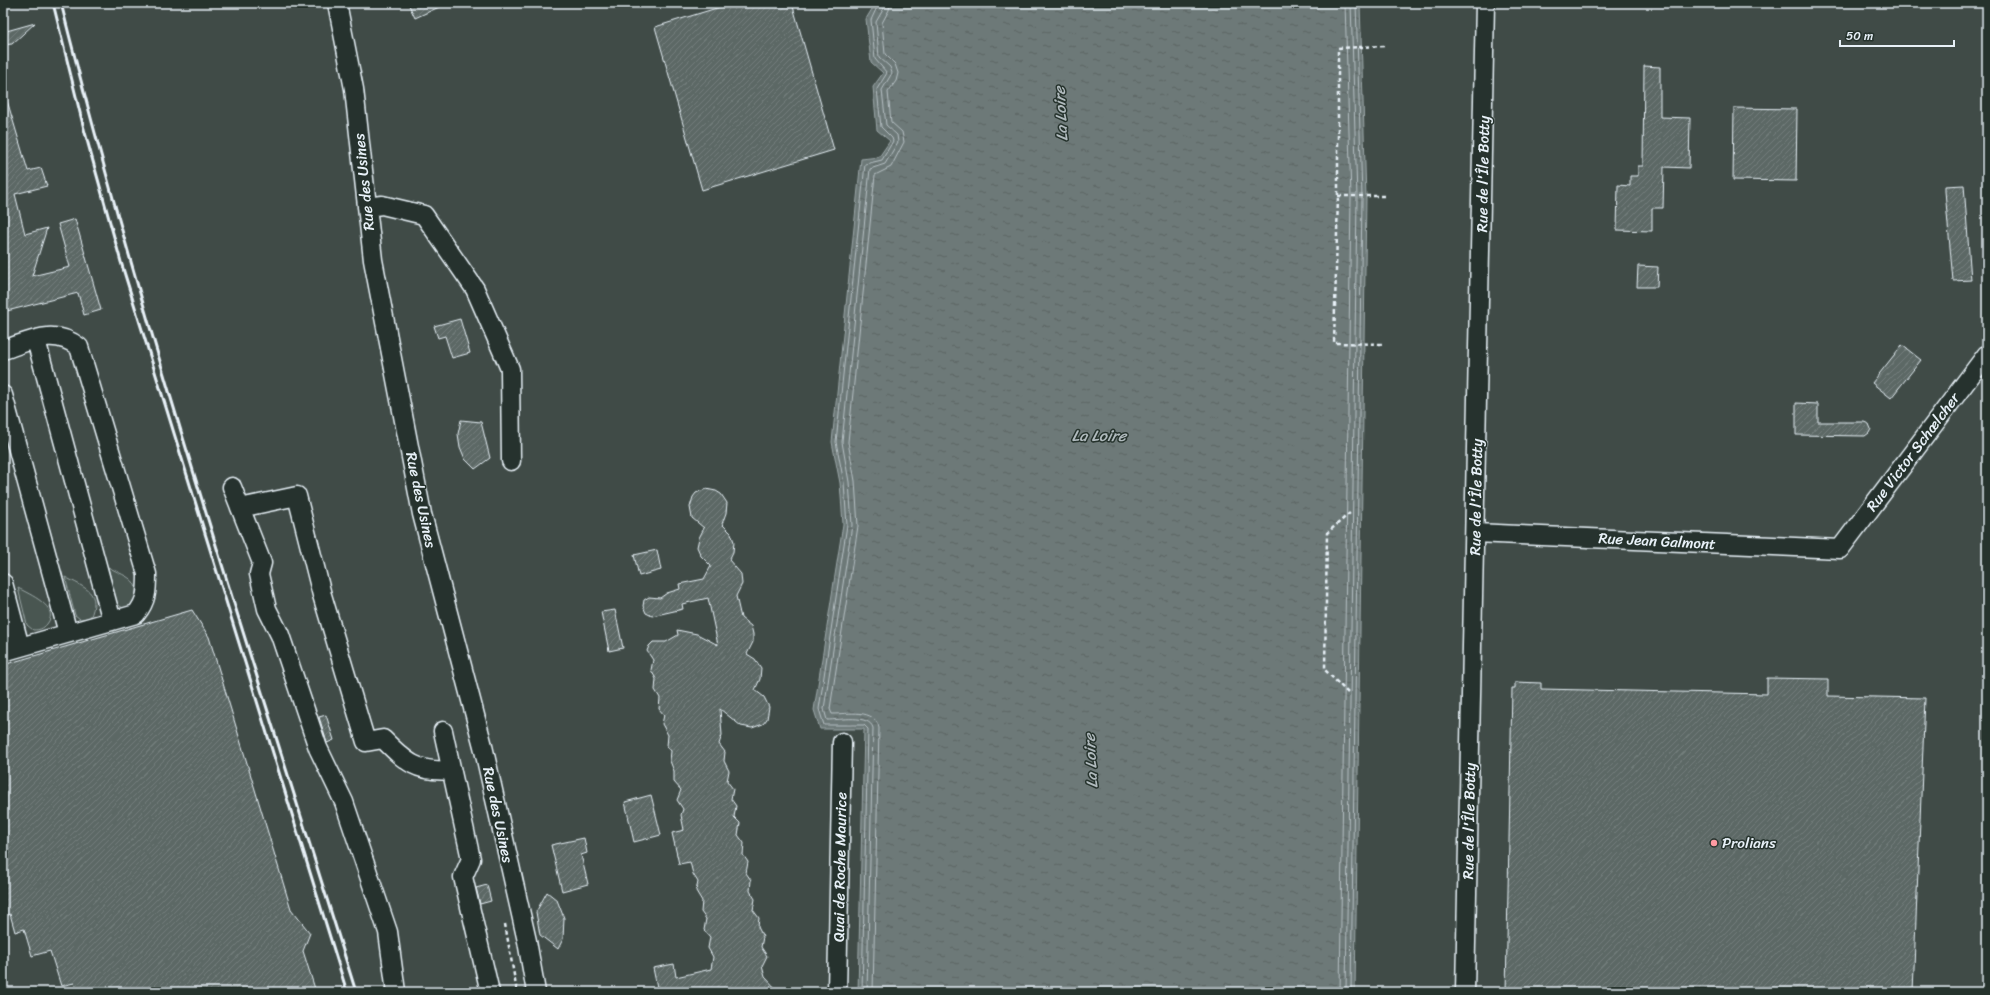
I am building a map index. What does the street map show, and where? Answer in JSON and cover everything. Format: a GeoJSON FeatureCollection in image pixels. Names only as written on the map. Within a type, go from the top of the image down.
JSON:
{"type":"FeatureCollection","features":[{"type":"Feature","properties":{"kind":"street","name":"Rue des Usines"},"geometry":{"type":"LineString","coordinates":[[337,3],[354,89],[373,260],[422,514],[483,746],[527,941],[536,992]]}},
{"type":"Feature","properties":{"kind":"street","name":"Rue de l'Île Botty"},"geometry":{"type":"LineString","coordinates":[[1465,992],[1485,3]]}},
{"type":"Feature","properties":{"kind":"street"},"geometry":{"type":"LineString","coordinates":[[367,207],[382,205],[424,215],[475,290],[510,369],[511,461]]}},
{"type":"Feature","properties":{"kind":"street"},"geometry":{"type":"LineString","coordinates":[[3,350],[52,336],[62,337],[79,347],[147,574],[147,594],[143,606],[136,614],[11,649],[3,583]]}},
{"type":"Feature","properties":{"kind":"street"},"geometry":{"type":"LineString","coordinates":[[36,340],[112,621]]}},
{"type":"Feature","properties":{"kind":"street","name":"Rue Victor Schœlcher"},"geometry":{"type":"LineString","coordinates":[[1840,550],[1987,354]]}},
{"type":"Feature","properties":{"kind":"street"},"geometry":{"type":"LineString","coordinates":[[3,395],[68,633]]}},
{"type":"Feature","properties":{"kind":"street"},"geometry":{"type":"LineString","coordinates":[[232,487],[262,563],[259,574],[267,609],[280,635],[318,748],[344,802],[388,932],[396,992]]}},
{"type":"Feature","properties":{"kind":"street"},"geometry":{"type":"LineString","coordinates":[[240,508],[297,496],[322,595],[366,742],[383,740],[411,764],[434,771],[451,770]]}},
{"type":"Feature","properties":{"kind":"street","name":"Rue Jean Galmont"},"geometry":{"type":"LineString","coordinates":[[1475,533],[1840,550]]}},
{"type":"Feature","properties":{"kind":"street"},"geometry":{"type":"LineString","coordinates":[[443,732],[471,859],[462,877],[490,992]]}},
{"type":"Feature","properties":{"kind":"street","name":"Quai de Roche Maurice"},"geometry":{"type":"LineString","coordinates":[[837,992],[842,742]]}},
{"type":"Feature","properties":{"kind":"path"},"geometry":{"type":"LineString","coordinates":[[1384,46],[1338,48],[1338,196],[1334,343],[1384,344]]}},
{"type":"Feature","properties":{"kind":"path"},"geometry":{"type":"LineString","coordinates":[[1338,196],[1384,196]]}},
{"type":"Feature","properties":{"kind":"path"},"geometry":{"type":"LineString","coordinates":[[1348,693],[1325,670],[1327,533],[1351,512]]}},
{"type":"Feature","properties":{"kind":"shaded area"},"geometry":{"type":"Polygon","coordinates":[[[3,3],[876,4],[866,19],[871,62],[883,73],[873,87],[877,129],[890,141],[879,158],[861,159],[832,442],[840,483],[843,524],[814,710],[820,729],[864,729],[858,992],[3,992],[3,3]]]}},
{"type":"Feature","properties":{"kind":"shaded area"},"geometry":{"type":"Polygon","coordinates":[[[1360,3],[1987,3],[1987,992],[1355,992],[1366,197],[1360,3]]]}},
{"type":"Feature","properties":{"kind":"shaded area"},"geometry":{"type":"Polygon","coordinates":[[[108,567],[128,578],[135,585],[136,591],[132,607],[123,608],[117,604],[108,567]]]}},
{"type":"Feature","properties":{"kind":"shaded area"},"geometry":{"type":"Polygon","coordinates":[[[65,577],[79,584],[90,592],[94,602],[90,618],[80,619],[75,615],[65,577]]]}},
{"type":"Feature","properties":{"kind":"shaded area"},"geometry":{"type":"Polygon","coordinates":[[[18,588],[42,602],[50,612],[50,618],[47,624],[42,628],[33,630],[27,625],[18,588]]]}},
{"type":"Feature","properties":{"kind":"water","name":"La Loire"},"geometry":{"type":"Polygon","coordinates":[[[874,3],[1360,3],[1366,197],[1355,992],[858,992],[864,729],[820,729],[814,710],[843,524],[840,483],[832,442],[861,159],[879,157],[890,141],[877,130],[873,87],[883,73],[871,62],[866,19],[875,4],[874,3]]]}},
{"type":"Feature","properties":{"kind":"building"},"geometry":{"type":"Polygon","coordinates":[[[408,3],[448,3],[415,18],[408,3]]]}},
{"type":"Feature","properties":{"kind":"building"},"geometry":{"type":"Polygon","coordinates":[[[733,3],[792,3],[834,150],[702,190],[655,27],[733,3]]]}},
{"type":"Feature","properties":{"kind":"building"},"geometry":{"type":"Polygon","coordinates":[[[35,23],[12,44],[3,45],[3,32],[35,23]]]}},
{"type":"Feature","properties":{"kind":"building"},"geometry":{"type":"Polygon","coordinates":[[[1644,66],[1660,67],[1660,117],[1690,118],[1689,168],[1664,167],[1663,208],[1652,208],[1652,231],[1617,230],[1618,185],[1630,186],[1630,176],[1638,176],[1638,166],[1643,166],[1644,66]]]}},
{"type":"Feature","properties":{"kind":"building"},"geometry":{"type":"Polygon","coordinates":[[[3,97],[6,97],[28,171],[41,168],[47,186],[15,194],[25,234],[47,228],[32,276],[70,267],[58,224],[75,219],[101,310],[84,315],[78,293],[3,312],[3,97]]]}},
{"type":"Feature","properties":{"kind":"building"},"geometry":{"type":"Polygon","coordinates":[[[1734,108],[1797,109],[1796,181],[1733,180],[1734,108]]]}},
{"type":"Feature","properties":{"kind":"building"},"geometry":{"type":"Polygon","coordinates":[[[1964,185],[1971,280],[1953,281],[1945,186],[1964,185]]]}},
{"type":"Feature","properties":{"kind":"building"},"geometry":{"type":"Polygon","coordinates":[[[1638,266],[1658,267],[1657,287],[1637,287],[1638,266]]]}},
{"type":"Feature","properties":{"kind":"building"},"geometry":{"type":"Polygon","coordinates":[[[460,319],[470,353],[452,358],[445,336],[438,338],[434,326],[460,319]]]}},
{"type":"Feature","properties":{"kind":"building"},"geometry":{"type":"Polygon","coordinates":[[[1902,345],[1921,360],[1891,398],[1872,383],[1902,345]]]}},
{"type":"Feature","properties":{"kind":"building"},"geometry":{"type":"Polygon","coordinates":[[[1796,403],[1818,404],[1818,422],[1864,422],[1869,424],[1871,429],[1865,436],[1796,435],[1796,403]]]}},
{"type":"Feature","properties":{"kind":"building"},"geometry":{"type":"Polygon","coordinates":[[[461,420],[481,422],[490,458],[475,469],[465,459],[460,447],[458,434],[461,420]]]}},
{"type":"Feature","properties":{"kind":"building"},"geometry":{"type":"Polygon","coordinates":[[[706,489],[716,491],[721,494],[727,503],[726,513],[722,524],[731,533],[734,542],[733,552],[729,560],[741,574],[742,584],[736,596],[741,618],[751,626],[753,634],[753,642],[747,654],[755,659],[761,668],[760,679],[755,690],[764,697],[769,707],[767,719],[763,724],[752,728],[741,726],[720,709],[722,735],[719,744],[725,752],[724,761],[729,771],[727,781],[733,789],[731,799],[736,806],[734,817],[740,823],[738,835],[744,843],[743,855],[748,862],[746,873],[751,880],[750,891],[755,899],[753,910],[759,918],[758,927],[763,937],[761,947],[767,956],[762,966],[765,977],[779,992],[658,992],[653,968],[674,964],[676,977],[711,969],[713,957],[708,948],[710,937],[704,930],[706,919],[701,912],[702,901],[696,891],[698,882],[693,874],[690,862],[679,864],[672,833],[684,830],[681,815],[683,809],[677,800],[681,790],[674,782],[674,771],[670,761],[671,751],[667,746],[668,735],[662,724],[664,715],[659,709],[660,698],[655,690],[656,679],[651,670],[653,660],[647,651],[653,642],[666,642],[678,635],[677,630],[697,634],[718,645],[708,598],[682,604],[683,609],[652,616],[646,613],[643,606],[644,600],[649,597],[660,598],[667,593],[680,589],[679,584],[704,579],[711,566],[701,556],[697,547],[699,538],[704,528],[692,518],[690,507],[696,493],[706,489]]]}},
{"type":"Feature","properties":{"kind":"building"},"geometry":{"type":"Polygon","coordinates":[[[657,550],[661,570],[639,576],[634,555],[657,550]]]}},
{"type":"Feature","properties":{"kind":"building"},"geometry":{"type":"Polygon","coordinates":[[[192,610],[209,637],[291,909],[310,933],[303,951],[316,992],[77,992],[74,983],[61,986],[50,951],[32,956],[24,929],[15,932],[10,914],[6,916],[3,906],[3,665],[192,610]]]}},
{"type":"Feature","properties":{"kind":"building"},"geometry":{"type":"Polygon","coordinates":[[[615,610],[623,648],[609,651],[601,612],[615,610]]]}},
{"type":"Feature","properties":{"kind":"building","name":"Prolians"},"geometry":{"type":"Polygon","coordinates":[[[1767,678],[1828,679],[1828,696],[1925,698],[1913,992],[1506,992],[1512,688],[1515,688],[1515,682],[1541,683],[1541,689],[1767,694],[1767,678]]]}},
{"type":"Feature","properties":{"kind":"building"},"geometry":{"type":"Polygon","coordinates":[[[326,715],[334,740],[327,743],[319,717],[326,715]]]}},
{"type":"Feature","properties":{"kind":"building"},"geometry":{"type":"Polygon","coordinates":[[[651,795],[661,835],[634,842],[625,802],[651,795]]]}},
{"type":"Feature","properties":{"kind":"building"},"geometry":{"type":"Polygon","coordinates":[[[584,838],[587,853],[581,855],[588,884],[562,891],[551,845],[584,838]]]}},
{"type":"Feature","properties":{"kind":"building"},"geometry":{"type":"Polygon","coordinates":[[[487,885],[491,901],[480,904],[476,888],[487,885]]]}},
{"type":"Feature","properties":{"kind":"building"},"geometry":{"type":"Polygon","coordinates":[[[547,892],[557,900],[564,918],[563,939],[558,949],[540,935],[536,912],[547,892]]]}},
{"type":"Feature","properties":{"kind":"railway"},"geometry":{"type":"LineString","coordinates":[[53,3],[84,129],[121,262],[347,992]]}},
{"type":"Feature","properties":{"kind":"railway"},"geometry":{"type":"LineString","coordinates":[[61,3],[128,252],[164,376],[356,992]]}},
{"type":"Feature","properties":{"kind":"place","name":"Prolians"},"geometry":{"type":"Point","coordinates":[1714,843]}}]}
